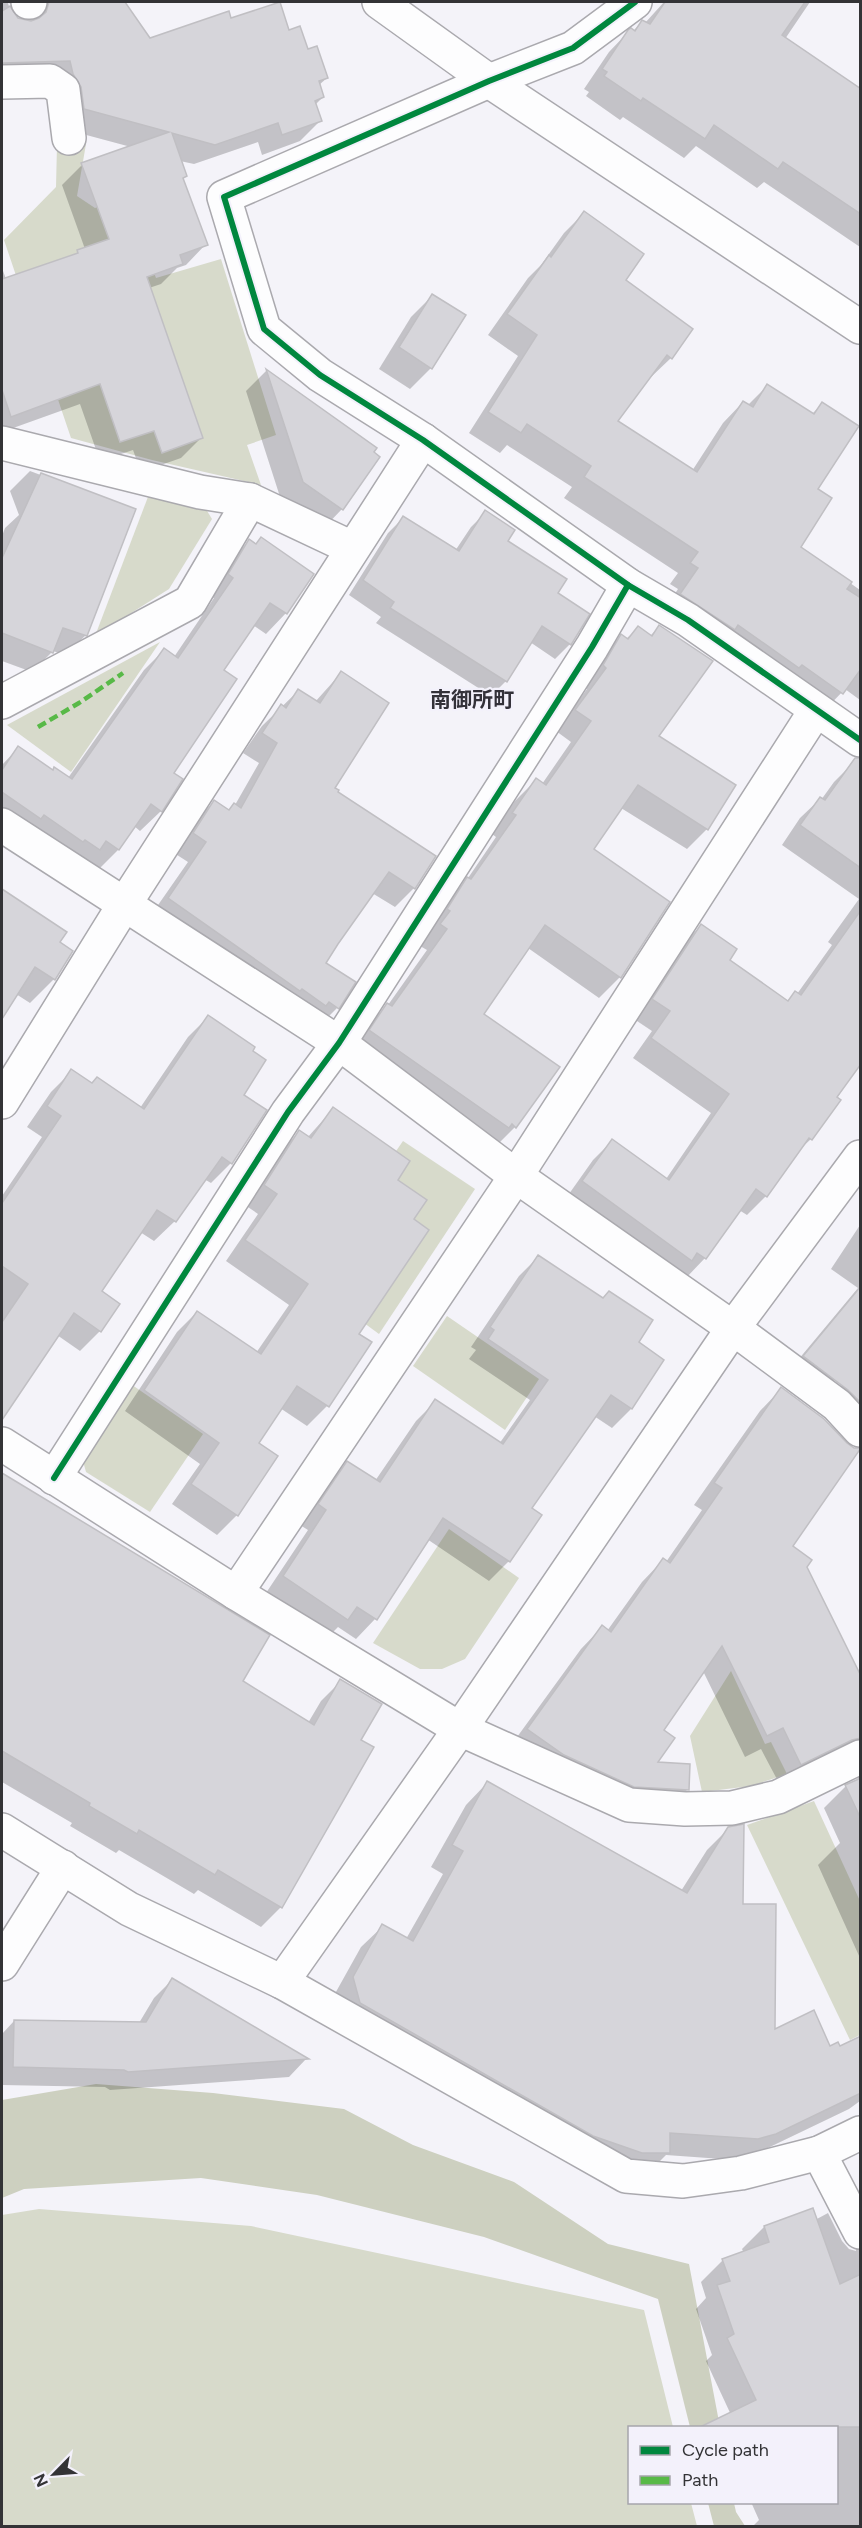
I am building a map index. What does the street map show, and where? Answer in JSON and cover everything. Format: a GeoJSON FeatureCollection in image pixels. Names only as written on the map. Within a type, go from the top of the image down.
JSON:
{"type":"FeatureCollection","features":[{"type":"Feature","properties":{"kind":"street"},"geometry":{"type":"LineString","coordinates":[[379,2],[489,81],[861,327]]}},
{"type":"Feature","properties":{"kind":"street"},"geometry":{"type":"LineString","coordinates":[[635,2],[573,48],[489,81],[224,197],[264,329],[320,375],[423,440],[628,585],[688,620],[861,740]]}},
{"type":"Feature","properties":{"kind":"street"},"geometry":{"type":"LineString","coordinates":[[2,82],[50,81],[63,90],[69,138]]}},
{"type":"Feature","properties":{"kind":"street"},"geometry":{"type":"LineString","coordinates":[[2,1102],[124,905],[423,440]]}},
{"type":"Feature","properties":{"kind":"street"},"geometry":{"type":"LineString","coordinates":[[2,442],[200,492],[250,500],[352,548]]}},
{"type":"Feature","properties":{"kind":"street"},"geometry":{"type":"LineString","coordinates":[[2,702],[190,602],[250,500]]}},
{"type":"Feature","properties":{"kind":"street"},"geometry":{"type":"LineString","coordinates":[[54,1478],[288,1112],[339,1043],[592,647],[628,585]]}},
{"type":"Feature","properties":{"kind":"street"},"geometry":{"type":"LineString","coordinates":[[236,1593],[516,1176],[816,710]]}},
{"type":"Feature","properties":{"kind":"street"},"geometry":{"type":"LineString","coordinates":[[2,825],[339,1043],[516,1176],[733,1328],[837,1406],[861,1430]]}},
{"type":"Feature","properties":{"kind":"street"},"geometry":{"type":"LineString","coordinates":[[282,1982],[460,1730],[733,1328],[861,1157]]}},
{"type":"Feature","properties":{"kind":"street"},"geometry":{"type":"LineString","coordinates":[[2,1444],[236,1593],[460,1730],[628,1805],[685,1809],[732,1808],[778,1797],[861,1757]]}},
{"type":"Feature","properties":{"kind":"street"},"geometry":{"type":"LineString","coordinates":[[2,1830],[129,1909],[282,1982],[626,2176],[683,2181],[741,2173],[819,2153],[861,2133]]}},
{"type":"Feature","properties":{"kind":"street"},"geometry":{"type":"LineString","coordinates":[[2,1964],[63,1868]]}},
{"type":"Feature","properties":{"kind":"street"},"geometry":{"type":"LineString","coordinates":[[819,2153],[861,2232]]}},
{"type":"Feature","properties":{"kind":"shaded area"},"geometry":{"type":"Polygon","coordinates":[[[86,144],[77,196],[95,208],[125,197],[156,278],[221,259],[276,435],[247,445],[261,485],[152,460],[71,438],[4,240],[56,187],[57,145],[86,144]]]}},
{"type":"Feature","properties":{"kind":"shaded area"},"geometry":{"type":"Polygon","coordinates":[[[151,489],[201,501],[212,519],[169,589],[95,636],[151,489]]]}},
{"type":"Feature","properties":{"kind":"shaded area"},"geometry":{"type":"Polygon","coordinates":[[[160,642],[71,772],[7,725],[160,642]]]}},
{"type":"Feature","properties":{"kind":"shaded area"},"geometry":{"type":"Polygon","coordinates":[[[403,1141],[475,1189],[379,1334],[307,1281],[403,1141]]]}},
{"type":"Feature","properties":{"kind":"shaded area"},"geometry":{"type":"Polygon","coordinates":[[[447,1316],[539,1379],[505,1430],[413,1366],[447,1316]]]}},
{"type":"Feature","properties":{"kind":"shaded area"},"geometry":{"type":"Polygon","coordinates":[[[125,1380],[203,1434],[150,1512],[86,1472],[80,1450],[125,1380]]]}},
{"type":"Feature","properties":{"kind":"shaded area"},"geometry":{"type":"Polygon","coordinates":[[[449,1529],[519,1578],[465,1659],[442,1669],[420,1669],[373,1643],[449,1529]]]}},
{"type":"Feature","properties":{"kind":"shaded area"},"geometry":{"type":"Polygon","coordinates":[[[731,1671],[765,1744],[771,1742],[787,1774],[751,1786],[702,1792],[690,1736],[731,1671]]]}},
{"type":"Feature","properties":{"kind":"shaded area"},"geometry":{"type":"Polygon","coordinates":[[[814,1801],[860,1901],[860,2035],[850,2040],[747,1825],[814,1801]]]}},
{"type":"Feature","properties":{"kind":"shaded area"},"geometry":{"type":"Polygon","coordinates":[[[39,2209],[251,2226],[644,2310],[673,2426],[628,2426],[628,2504],[691,2504],[697,2526],[2,2526],[2,2215],[39,2209]]]}},
{"type":"Feature","properties":{"kind":"green space"},"geometry":{"type":"Polygon","coordinates":[[[96,2084],[213,2093],[344,2109],[413,2145],[514,2182],[608,2244],[689,2264],[720,2426],[690,2426],[658,2299],[484,2237],[317,2195],[201,2178],[24,2189],[2,2198],[2,2100],[96,2084]]]}},
{"type":"Feature","properties":{"kind":"green space"},"geometry":{"type":"Polygon","coordinates":[[[708,2504],[734,2504],[736,2512],[745,2526],[714,2526],[708,2504]]]}},
{"type":"Feature","properties":{"kind":"building"},"geometry":{"type":"Polygon","coordinates":[[[49,2],[125,2],[150,38],[229,11],[231,18],[280,2],[289,30],[300,26],[308,49],[317,46],[328,78],[319,81],[324,97],[315,101],[322,121],[282,135],[278,123],[215,145],[172,133],[187,176],[183,178],[208,245],[180,255],[183,264],[147,277],[203,438],[162,453],[154,431],[120,442],[100,384],[11,417],[2,390],[2,279],[78,253],[77,250],[109,239],[81,163],[169,132],[84,109],[81,87],[73,74],[70,61],[2,63],[2,11],[10,6],[18,18],[31,21],[46,12],[49,2]]]}},
{"type":"Feature","properties":{"kind":"building"},"geometry":{"type":"Polygon","coordinates":[[[665,2],[805,2],[782,35],[861,89],[861,214],[783,162],[778,169],[714,125],[705,139],[643,98],[641,101],[604,76],[607,72],[602,69],[628,30],[631,28],[635,31],[642,20],[650,24],[665,2]]]}},
{"type":"Feature","properties":{"kind":"building"},"geometry":{"type":"Polygon","coordinates":[[[584,211],[644,254],[626,280],[693,329],[672,359],[667,355],[618,421],[697,472],[743,401],[753,407],[767,384],[814,414],[822,402],[859,426],[818,489],[832,498],[801,547],[852,582],[847,589],[861,598],[861,669],[843,694],[802,665],[799,668],[738,625],[735,630],[680,594],[698,568],[690,563],[698,552],[584,477],[591,466],[527,424],[521,433],[488,412],[537,335],[507,314],[584,211]]]}},
{"type":"Feature","properties":{"kind":"building"},"geometry":{"type":"Polygon","coordinates":[[[432,294],[466,315],[432,369],[399,347],[432,294]]]}},
{"type":"Feature","properties":{"kind":"building"},"geometry":{"type":"Polygon","coordinates":[[[266,369],[377,448],[374,452],[380,457],[343,510],[303,482],[266,369]]]}},
{"type":"Feature","properties":{"kind":"building"},"geometry":{"type":"Polygon","coordinates":[[[41,473],[136,509],[87,636],[63,628],[53,653],[2,633],[2,558],[41,473]]]}},
{"type":"Feature","properties":{"kind":"building"},"geometry":{"type":"Polygon","coordinates":[[[485,510],[515,530],[508,541],[567,579],[558,593],[590,614],[571,645],[542,626],[507,682],[390,608],[394,602],[363,580],[403,516],[459,551],[485,510]]]}},
{"type":"Feature","properties":{"kind":"building"},"geometry":{"type":"Polygon","coordinates":[[[261,537],[314,574],[287,614],[270,603],[224,670],[237,679],[174,773],[183,779],[162,812],[151,804],[119,850],[106,841],[100,850],[85,840],[83,842],[44,815],[41,819],[2,792],[2,770],[18,746],[53,770],[54,767],[72,779],[164,648],[178,658],[233,578],[228,574],[249,539],[256,544],[261,537]]]}},
{"type":"Feature","properties":{"kind":"building"},"geometry":{"type":"Polygon","coordinates":[[[659,625],[713,661],[659,736],[736,785],[708,830],[638,785],[594,849],[670,902],[621,978],[545,925],[484,1014],[560,1067],[516,1128],[512,1124],[509,1128],[369,1030],[387,1003],[392,1006],[447,929],[440,924],[450,911],[447,909],[467,877],[471,879],[516,815],[512,813],[536,778],[546,785],[591,721],[575,710],[606,668],[603,665],[621,634],[628,639],[638,626],[652,636],[659,625]]]}},
{"type":"Feature","properties":{"kind":"building"},"geometry":{"type":"Polygon","coordinates":[[[341,671],[389,703],[335,788],[436,856],[415,889],[389,872],[338,944],[326,963],[356,982],[339,1009],[329,1002],[326,1006],[302,989],[300,991],[168,898],[206,842],[193,833],[214,800],[229,810],[234,803],[241,808],[277,743],[262,733],[281,704],[286,708],[298,689],[320,703],[341,671]]]}},
{"type":"Feature","properties":{"kind":"building"},"geometry":{"type":"Polygon","coordinates":[[[855,758],[861,758],[861,868],[800,825],[820,797],[825,800],[855,758]]]}},
{"type":"Feature","properties":{"kind":"building"},"geometry":{"type":"Polygon","coordinates":[[[2,889],[67,932],[60,942],[73,951],[55,980],[35,967],[2,1019],[2,889]]]}},
{"type":"Feature","properties":{"kind":"building"},"geometry":{"type":"Polygon","coordinates":[[[861,910],[861,1064],[837,1097],[841,1100],[812,1140],[809,1138],[767,1197],[756,1189],[706,1259],[697,1253],[692,1261],[582,1181],[612,1139],[669,1180],[729,1094],[651,1038],[670,1011],[652,999],[701,924],[737,949],[730,960],[788,1001],[795,991],[801,995],[861,910]]]}},
{"type":"Feature","properties":{"kind":"building"},"geometry":{"type":"Polygon","coordinates":[[[208,1015],[255,1047],[253,1051],[266,1060],[244,1095],[267,1110],[232,1164],[222,1157],[176,1222],[157,1210],[102,1291],[120,1304],[101,1332],[74,1313],[2,1420],[2,1322],[28,1284],[2,1266],[2,1203],[61,1116],[47,1106],[71,1069],[92,1083],[97,1077],[144,1109],[208,1015]]]}},
{"type":"Feature","properties":{"kind":"building"},"geometry":{"type":"Polygon","coordinates":[[[333,1107],[410,1161],[398,1180],[427,1200],[414,1219],[429,1230],[359,1334],[372,1342],[329,1407],[297,1386],[259,1443],[278,1456],[238,1516],[191,1484],[219,1443],[144,1390],[197,1311],[261,1354],[308,1284],[245,1240],[277,1194],[264,1185],[299,1130],[311,1138],[333,1107]]]}},
{"type":"Feature","properties":{"kind":"building"},"geometry":{"type":"Polygon","coordinates":[[[538,1255],[603,1298],[609,1291],[653,1320],[639,1342],[664,1360],[632,1409],[611,1395],[532,1508],[542,1515],[510,1562],[443,1518],[377,1620],[357,1607],[348,1620],[283,1576],[326,1510],[318,1504],[347,1461],[380,1482],[435,1399],[503,1444],[548,1380],[488,1339],[494,1330],[490,1327],[538,1255]]]}},
{"type":"Feature","properties":{"kind":"building"},"geometry":{"type":"Polygon","coordinates":[[[861,1286],[861,1403],[848,1390],[803,1356],[861,1286]]]}},
{"type":"Feature","properties":{"kind":"building"},"geometry":{"type":"Polygon","coordinates":[[[781,1387],[824,1419],[847,1443],[854,1448],[861,1448],[793,1546],[812,1560],[807,1567],[861,1676],[861,1738],[852,1740],[801,1765],[783,1728],[767,1736],[722,1646],[664,1730],[675,1738],[658,1762],[690,1764],[689,1790],[634,1787],[564,1755],[527,1729],[602,1625],[611,1632],[663,1558],[670,1563],[722,1488],[714,1483],[781,1387]]]}},
{"type":"Feature","properties":{"kind":"building"},"geometry":{"type":"Polygon","coordinates":[[[2,1473],[270,1635],[243,1681],[314,1725],[340,1679],[382,1704],[361,1740],[374,1747],[282,1908],[218,1870],[215,1875],[139,1830],[137,1834],[2,1751],[2,1473]]]}},
{"type":"Feature","properties":{"kind":"building"},"geometry":{"type":"Polygon","coordinates":[[[861,1778],[861,1819],[845,1785],[861,1778]]]}},
{"type":"Feature","properties":{"kind":"building"},"geometry":{"type":"Polygon","coordinates":[[[487,1781],[687,1893],[728,1827],[744,1824],[743,1904],[776,1904],[775,2029],[814,2010],[830,2046],[838,2042],[840,2046],[861,2036],[861,2093],[776,2134],[758,2139],[670,2133],[670,2153],[642,2153],[593,2136],[360,2003],[353,1977],[382,1924],[413,1941],[463,1851],[452,1845],[487,1781]]]}},
{"type":"Feature","properties":{"kind":"building"},"geometry":{"type":"Polygon","coordinates":[[[172,1978],[309,2059],[128,2072],[124,2070],[13,2067],[14,2020],[146,2022],[172,1978]]]}},
{"type":"Feature","properties":{"kind":"building"},"geometry":{"type":"Polygon","coordinates":[[[813,2208],[840,2284],[861,2274],[861,2427],[702,2426],[756,2400],[727,2338],[734,2334],[717,2285],[730,2281],[722,2259],[769,2242],[764,2226],[813,2208]]]}},
{"type":"Feature","properties":{"kind":"marked path"},"geometry":{"type":"LineString","coordinates":[[38,727],[123,673]]}},
{"type":"Feature","properties":{"kind":"cycle path"},"geometry":{"type":"LineString","coordinates":[[635,2],[573,48],[489,81],[224,197],[264,329],[320,375],[423,440],[628,585],[688,620],[860,740]]}},
{"type":"Feature","properties":{"kind":"cycle path"},"geometry":{"type":"LineString","coordinates":[[54,1478],[288,1112],[339,1043],[592,647],[628,585]]}},
{"type":"Feature","properties":{"kind":"district","name":"南御所町"},"geometry":{"type":"Point","coordinates":[472,699]}}]}
